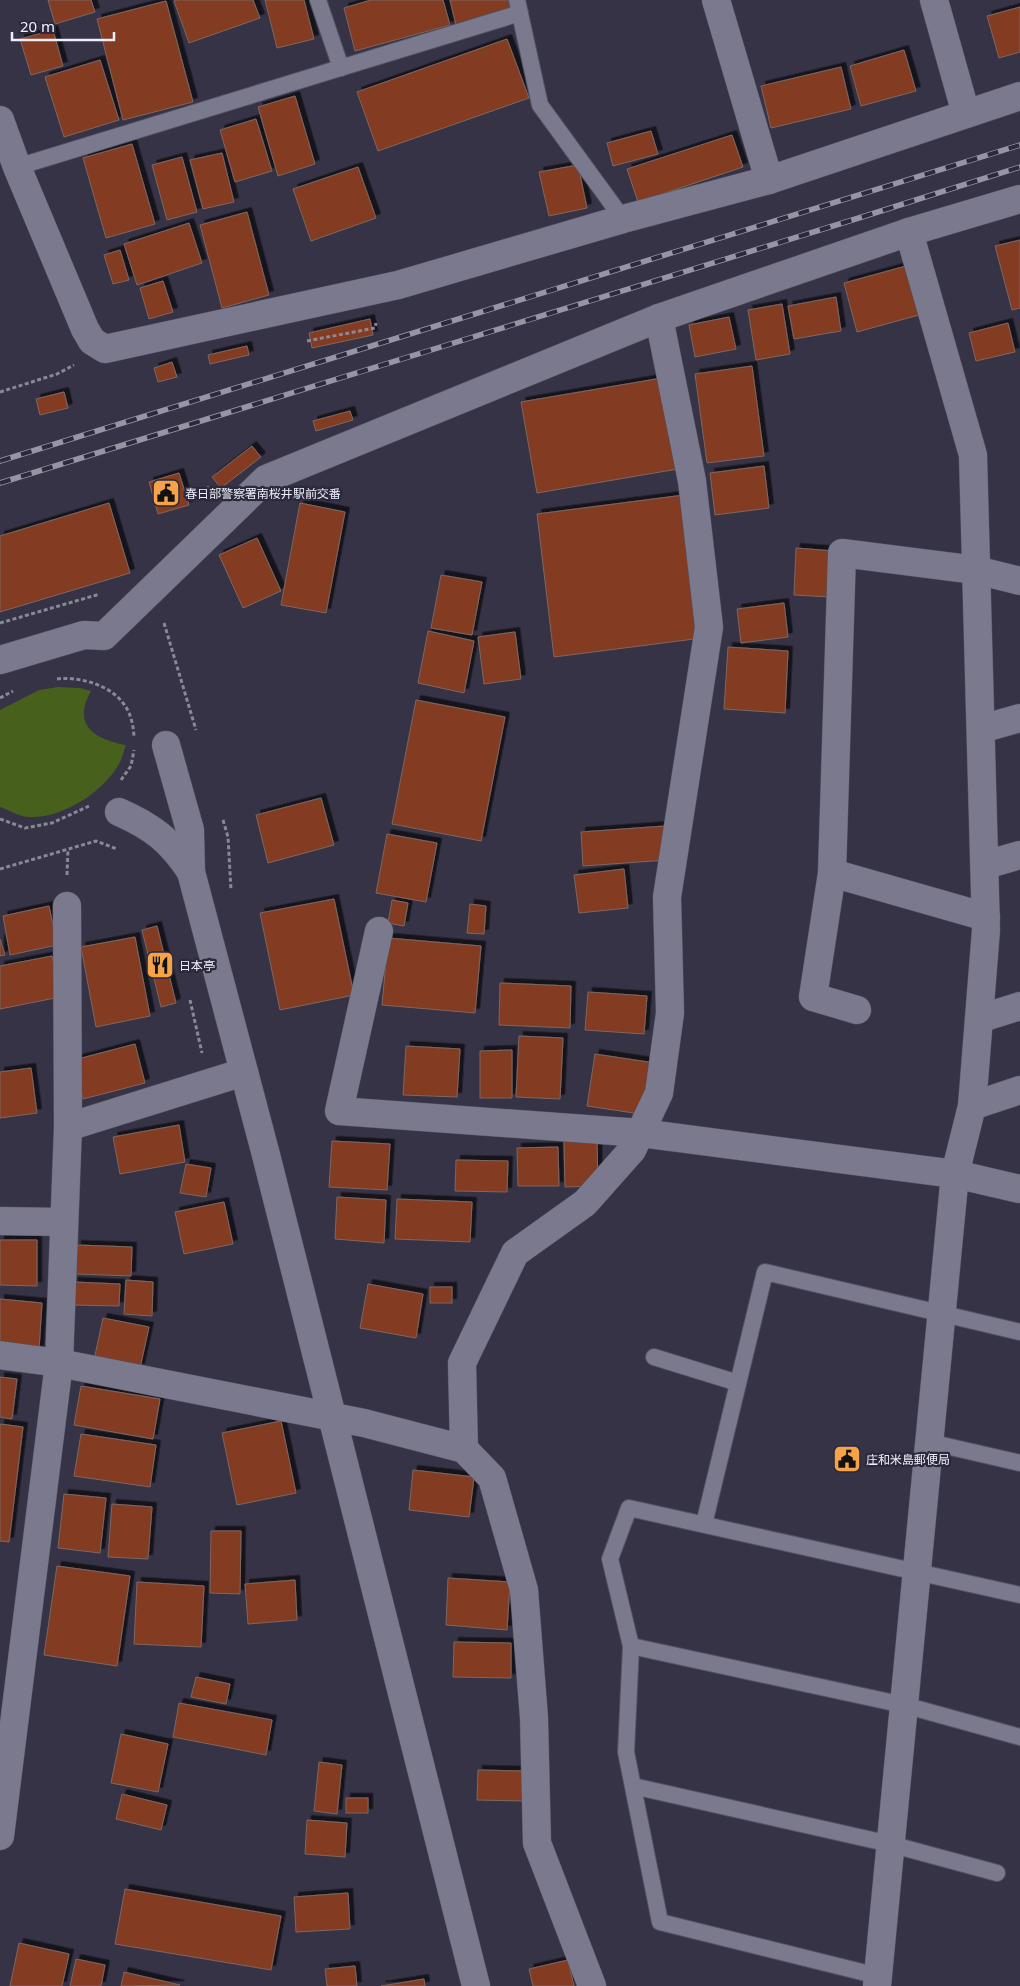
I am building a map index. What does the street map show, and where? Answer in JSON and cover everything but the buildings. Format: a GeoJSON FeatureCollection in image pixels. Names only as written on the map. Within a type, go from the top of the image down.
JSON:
{"type":"FeatureCollection","features":[{"type":"Feature","properties":{"kind":"street"},"geometry":{"type":"LineString","coordinates":[[716,0],[769,180]]}},
{"type":"Feature","properties":{"kind":"street"},"geometry":{"type":"LineString","coordinates":[[934,0],[966,114]]}},
{"type":"Feature","properties":{"kind":"street"},"geometry":{"type":"LineString","coordinates":[[0,120],[8,169],[85,329],[92,341],[106,349],[398,284],[623,219],[769,180],[1020,96]]}},
{"type":"Feature","properties":{"kind":"street"},"geometry":{"type":"LineString","coordinates":[[0,660],[84,635],[104,636],[266,479],[659,318],[909,232],[1020,199]]}},
{"type":"Feature","properties":{"kind":"street"},"geometry":{"type":"LineString","coordinates":[[877,1981],[955,1174],[972,1106],[986,930],[973,455],[909,232]]}},
{"type":"Feature","properties":{"kind":"street"},"geometry":{"type":"LineString","coordinates":[[464,1449],[462,1363],[515,1253],[585,1203],[632,1150],[659,1093],[670,1013],[667,897],[709,627],[692,481],[659,318]]}},
{"type":"Feature","properties":{"kind":"street"},"geometry":{"type":"LineString","coordinates":[[858,1010],[813,997],[832,872],[842,553],[976,570],[1020,581]]}},
{"type":"Feature","properties":{"kind":"street"},"geometry":{"type":"LineString","coordinates":[[981,729],[1020,718]]}},
{"type":"Feature","properties":{"kind":"street"},"geometry":{"type":"LineString","coordinates":[[166,745],[190,830],[191,872],[244,1072],[476,1986]]}},
{"type":"Feature","properties":{"kind":"street"},"geometry":{"type":"LineString","coordinates":[[108,807],[140,821],[159,835],[178,852],[191,872]]}},
{"type":"Feature","properties":{"kind":"street"},"geometry":{"type":"LineString","coordinates":[[985,865],[1020,855]]}},
{"type":"Feature","properties":{"kind":"street"},"geometry":{"type":"LineString","coordinates":[[832,872],[986,917]]}},
{"type":"Feature","properties":{"kind":"street"},"geometry":{"type":"LineString","coordinates":[[0,1836],[59,1363],[68,1127],[67,906]]}},
{"type":"Feature","properties":{"kind":"street"},"geometry":{"type":"LineString","coordinates":[[379,931],[339,1111],[641,1133],[955,1174],[1020,1188]]}},
{"type":"Feature","properties":{"kind":"street"},"geometry":{"type":"LineString","coordinates":[[979,1019],[1020,1006]]}},
{"type":"Feature","properties":{"kind":"street"},"geometry":{"type":"LineString","coordinates":[[68,1127],[244,1072]]}},
{"type":"Feature","properties":{"kind":"street"},"geometry":{"type":"LineString","coordinates":[[972,1106],[1020,1090]]}},
{"type":"Feature","properties":{"kind":"street"},"geometry":{"type":"LineString","coordinates":[[0,1221],[64,1222]]}},
{"type":"Feature","properties":{"kind":"street"},"geometry":{"type":"LineString","coordinates":[[0,1355],[59,1363],[330,1415],[464,1449],[492,1478],[524,1590],[534,1718],[537,1843],[592,1986]]}},
{"type":"Feature","properties":{"kind":"lane"},"geometry":{"type":"LineString","coordinates":[[318,0],[341,68]]}},
{"type":"Feature","properties":{"kind":"lane"},"geometry":{"type":"LineString","coordinates":[[8,169],[341,68],[519,7],[540,105],[623,219]]}},
{"type":"Feature","properties":{"kind":"lane"},"geometry":{"type":"LineString","coordinates":[[704,1524],[765,1272],[1020,1332]]}},
{"type":"Feature","properties":{"kind":"lane"},"geometry":{"type":"LineString","coordinates":[[654,1357],[738,1383]]}},
{"type":"Feature","properties":{"kind":"lane"},"geometry":{"type":"LineString","coordinates":[[929,1442],[1020,1463]]}},
{"type":"Feature","properties":{"kind":"lane"},"geometry":{"type":"LineString","coordinates":[[877,1981],[660,1922],[626,1752],[630,1646],[610,1559],[629,1508],[917,1570],[1020,1595]]}},
{"type":"Feature","properties":{"kind":"lane"},"geometry":{"type":"LineString","coordinates":[[630,1646],[904,1704],[1020,1737]]}},
{"type":"Feature","properties":{"kind":"lane"},"geometry":{"type":"LineString","coordinates":[[633,1786],[890,1844],[997,1873]]}},
{"type":"Feature","properties":{"kind":"path"},"geometry":{"type":"LineString","coordinates":[[307,341],[375,328]]}},
{"type":"Feature","properties":{"kind":"path"},"geometry":{"type":"LineString","coordinates":[[0,392],[57,374],[106,349]]}},
{"type":"Feature","properties":{"kind":"path"},"geometry":{"type":"LineString","coordinates":[[0,623],[108,592]]}},
{"type":"Feature","properties":{"kind":"path"},"geometry":{"type":"LineString","coordinates":[[53,679],[86,681],[105,688],[123,702],[132,720],[135,743],[130,766],[119,783]]}},
{"type":"Feature","properties":{"kind":"path"},"geometry":{"type":"LineString","coordinates":[[0,819],[26,828],[52,823],[81,811],[108,807]]}},
{"type":"Feature","properties":{"kind":"path"},"geometry":{"type":"LineString","coordinates":[[0,869],[96,841],[124,851]]}},
{"type":"Feature","properties":{"kind":"path"},"geometry":{"type":"LineString","coordinates":[[188,996],[204,1061]]}},
{"type":"Feature","properties":{"kind":"green space"},"geometry":{"type":"Polygon","coordinates":[[[58,687],[80,688],[91,691],[84,713],[89,729],[104,739],[126,745],[121,760],[114,771],[95,792],[82,801],[56,813],[42,816],[22,816],[0,807],[0,710],[39,690],[58,687]]]}},
{"type":"Feature","properties":{"kind":"railway"},"geometry":{"type":"LineString","coordinates":[[0,461],[1020,145]]}},
{"type":"Feature","properties":{"kind":"railway"},"geometry":{"type":"LineString","coordinates":[[0,483],[1020,167]]}},
{"type":"Feature","properties":{"kind":"place","name":"春日部警察署南桜井駅前交番"},"geometry":{"type":"Point","coordinates":[166,493]}},
{"type":"Feature","properties":{"kind":"place","name":"日本亭"},"geometry":{"type":"Point","coordinates":[160,965]}},
{"type":"Feature","properties":{"kind":"place","name":"庄和米島郵便局"},"geometry":{"type":"Point","coordinates":[847,1459]}}]}
